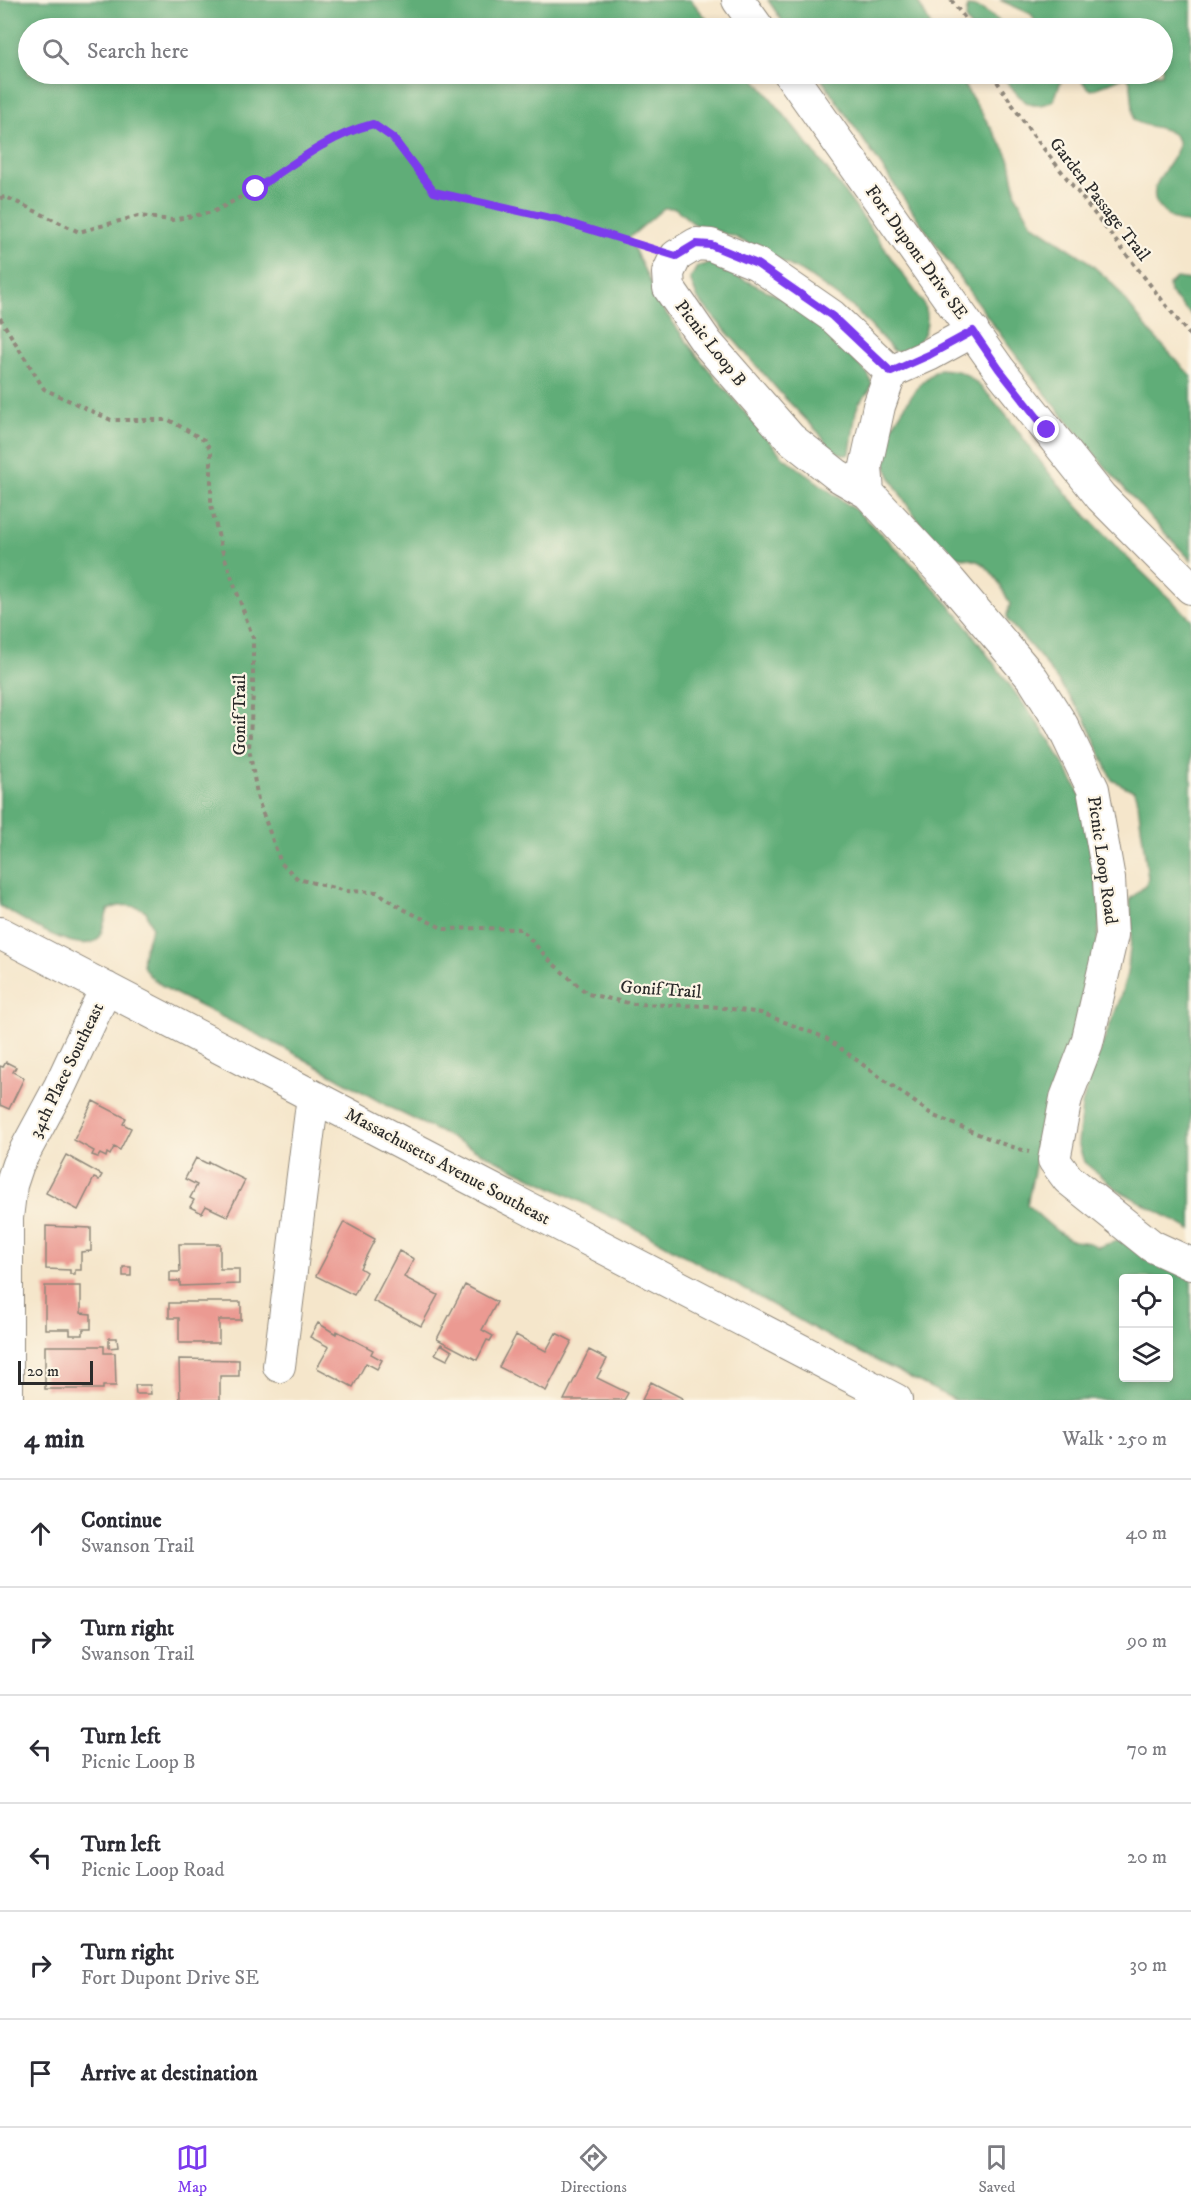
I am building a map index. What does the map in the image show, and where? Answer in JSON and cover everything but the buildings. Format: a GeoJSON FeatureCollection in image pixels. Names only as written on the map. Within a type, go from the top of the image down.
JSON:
{"type":"FeatureCollection","features":[{"type":"Feature","properties":{"kind":"street"},"geometry":{"type":"LineString","coordinates":[[738,0],[751,18]]}},
{"type":"Feature","properties":{"kind":"street","name":"Fort Dupont Drive SE"},"geometry":{"type":"LineString","coordinates":[[797,84],[999,369],[1101,497],[1191,588]]}},
{"type":"Feature","properties":{"kind":"street"},"geometry":{"type":"LineString","coordinates":[[676,256],[696,244],[711,245],[757,264],[832,316],[891,372]]}},
{"type":"Feature","properties":{"kind":"street","name":"Picnic Loop B"},"geometry":{"type":"LineString","coordinates":[[676,256],[668,273],[669,288],[707,343],[790,438],[837,475],[868,493]]}},
{"type":"Feature","properties":{"kind":"street"},"geometry":{"type":"LineString","coordinates":[[868,493],[866,466],[879,406],[891,372],[973,331]]}},
{"type":"Feature","properties":{"kind":"street","name":"Picnic Loop Road"},"geometry":{"type":"LineString","coordinates":[[868,493],[950,581],[1033,680],[1062,725],[1093,789],[1109,879],[1112,935],[1087,1043],[1066,1098],[1054,1160]]}},
{"type":"Feature","properties":{"kind":"street","name":"Massachusetts Avenue Southeast"},"geometry":{"type":"LineString","coordinates":[[0,933],[896,1400]]}},
{"type":"Feature","properties":{"kind":"street","name":"34th Place Southeast"},"geometry":{"type":"LineString","coordinates":[[7,1400],[7,1218],[11,1185],[18,1164],[69,1068],[106,988]]}},
{"type":"Feature","properties":{"kind":"street"},"geometry":{"type":"LineString","coordinates":[[279,1366],[313,1096]]}},
{"type":"Feature","properties":{"kind":"street"},"geometry":{"type":"LineString","coordinates":[[1054,1160],[1068,1179],[1152,1246],[1191,1264]]}},
{"type":"Feature","properties":{"kind":"path"},"geometry":{"type":"LineString","coordinates":[[951,0],[965,18]]}},
{"type":"Feature","properties":{"kind":"path","name":"Garden Passage Trail"},"geometry":{"type":"LineString","coordinates":[[999,84],[1030,131],[1191,338]]}},
{"type":"Feature","properties":{"kind":"path"},"geometry":{"type":"LineString","coordinates":[[0,198],[6,197],[79,232],[138,216],[171,220],[213,212],[256,189],[312,151],[359,128],[373,124],[393,138],[434,192],[559,220],[676,256]]}},
{"type":"Feature","properties":{"kind":"path","name":"Gonif Trail"},"geometry":{"type":"LineString","coordinates":[[0,318],[44,389],[111,420],[169,420],[204,440],[211,450],[211,505],[221,547],[253,638],[253,694],[249,748],[258,800],[281,863],[298,879],[346,891],[377,892],[403,909],[444,929],[521,929],[551,962],[588,994],[633,1004],[710,1006],[761,1013],[826,1038],[934,1116],[1003,1144],[1054,1160]]}},
{"type":"Feature","properties":{"kind":"green space"},"geometry":{"type":"Polygon","coordinates":[[[0,0],[691,0],[706,18],[18,18],[18,84],[759,84],[845,193],[921,300],[926,310],[927,323],[924,334],[917,344],[907,353],[894,351],[855,309],[806,274],[735,237],[694,224],[675,208],[664,208],[629,238],[663,309],[698,357],[782,456],[858,512],[912,564],[959,616],[1049,739],[1082,797],[1101,912],[1096,954],[1058,1087],[1041,1137],[1027,1205],[1069,1239],[1098,1247],[1120,1240],[1191,1278],[1191,1400],[955,1400],[831,1338],[648,1235],[391,1108],[290,1051],[170,991],[151,977],[143,965],[144,950],[152,928],[146,911],[127,906],[108,910],[99,937],[91,943],[65,940],[0,906],[0,0]]]}},
{"type":"Feature","properties":{"kind":"green space"},"geometry":{"type":"Polygon","coordinates":[[[768,0],[917,0],[927,18],[780,18],[768,0]]]}},
{"type":"Feature","properties":{"kind":"green space"},"geometry":{"type":"Polygon","coordinates":[[[1000,0],[1191,0],[1191,224],[1172,219],[1156,201],[1155,191],[1158,181],[1176,153],[1178,145],[1172,133],[1134,120],[1130,84],[1173,84],[1173,18],[1033,18],[1031,14],[1000,0]]]}},
{"type":"Feature","properties":{"kind":"green space"},"geometry":{"type":"Polygon","coordinates":[[[967,6],[981,9],[995,18],[966,18],[967,6]]]}},
{"type":"Feature","properties":{"kind":"green space"},"geometry":{"type":"Polygon","coordinates":[[[825,84],[963,84],[1005,150],[1010,161],[1016,195],[1032,224],[1084,258],[1111,282],[1151,333],[1191,376],[1191,560],[1088,446],[1040,386],[949,263],[825,84]]]}},
{"type":"Feature","properties":{"kind":"green space"},"geometry":{"type":"Polygon","coordinates":[[[1009,84],[1060,84],[1054,100],[1045,104],[1030,104],[1009,84]]]}},
{"type":"Feature","properties":{"kind":"green space"},"geometry":{"type":"Polygon","coordinates":[[[1084,84],[1106,84],[1092,90],[1084,84]]]}},
{"type":"Feature","properties":{"kind":"green space"},"geometry":{"type":"Polygon","coordinates":[[[710,263],[788,301],[813,320],[868,374],[872,384],[856,411],[850,453],[847,455],[832,451],[819,433],[784,397],[698,299],[690,279],[697,267],[710,263]]]}},
{"type":"Feature","properties":{"kind":"green space"},"geometry":{"type":"Polygon","coordinates":[[[1176,278],[1191,280],[1191,315],[1170,293],[1169,285],[1176,278]]]}},
{"type":"Feature","properties":{"kind":"green space"},"geometry":{"type":"Polygon","coordinates":[[[940,369],[965,374],[986,392],[1076,504],[1191,619],[1191,1230],[1118,1190],[1084,1162],[1078,1143],[1082,1105],[1090,1076],[1119,1002],[1127,974],[1132,932],[1130,899],[1146,885],[1148,878],[1137,796],[1134,791],[1112,780],[1085,718],[1041,658],[1008,621],[1010,604],[994,576],[981,563],[954,556],[942,547],[911,511],[887,470],[883,455],[892,426],[926,378],[940,369]]]}},
{"type":"Feature","properties":{"kind":"route"},"geometry":{"type":"LineString","coordinates":[[256,189],[312,151],[359,128],[373,124],[393,138],[434,192],[559,220],[676,256],[696,244],[711,245],[757,264],[832,316],[891,372],[973,331],[999,369],[1047,430]]}}]}
